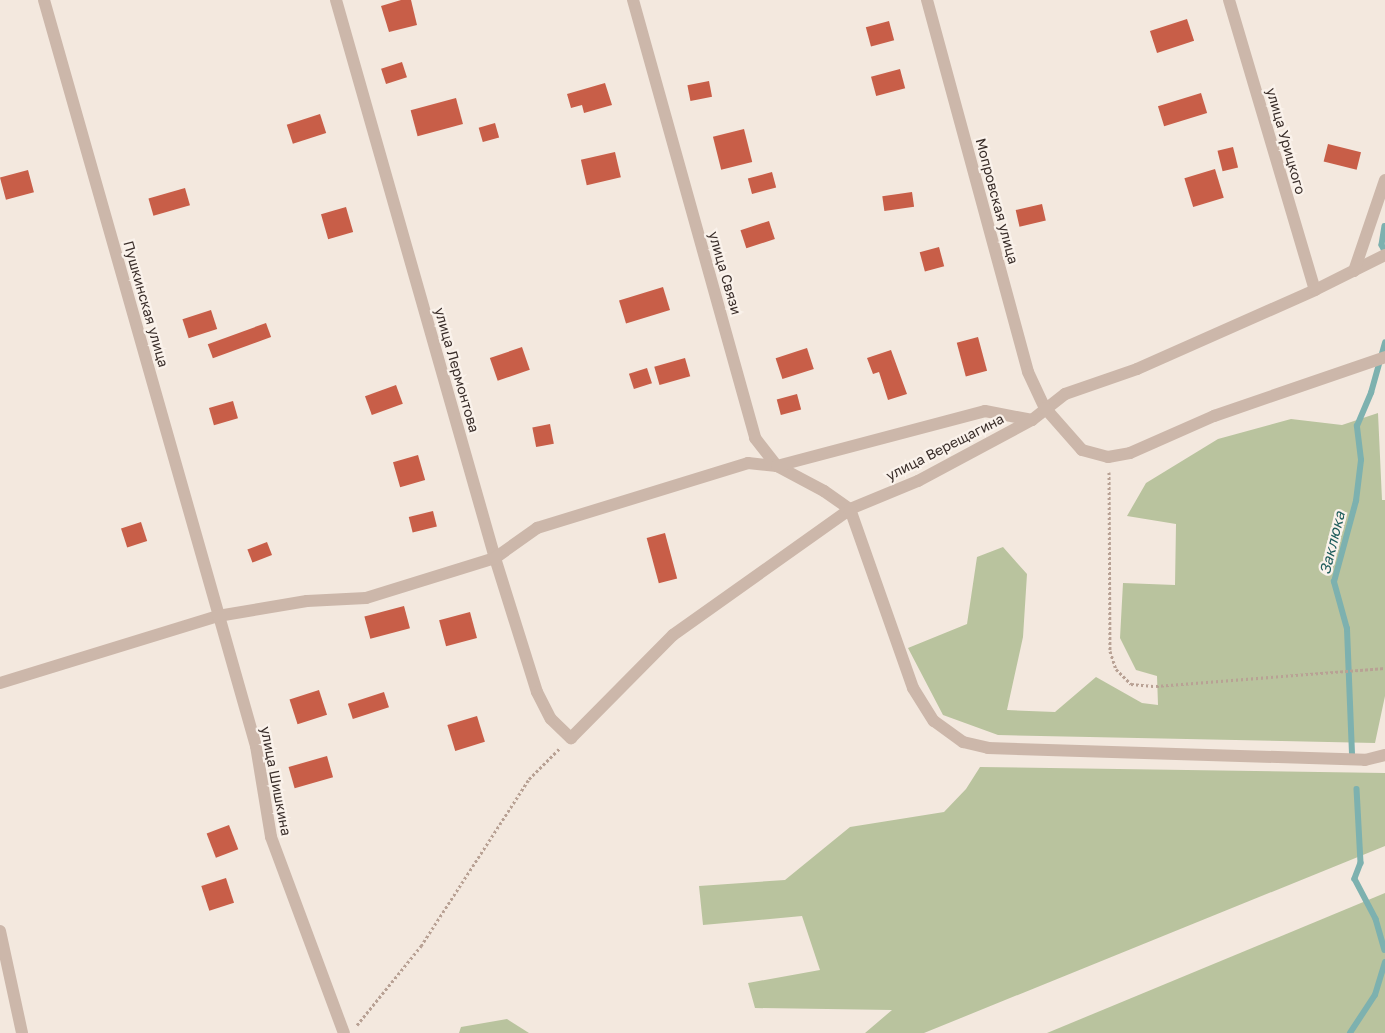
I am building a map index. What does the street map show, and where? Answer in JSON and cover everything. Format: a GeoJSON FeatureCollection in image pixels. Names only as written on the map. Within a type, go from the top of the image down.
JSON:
{"type":"FeatureCollection","features":[{"type":"Feature","properties":{"kind":"lane","name":"Пушкинская улица"},"geometry":{"type":"LineString","coordinates":[[44,0],[218,616]]}},
{"type":"Feature","properties":{"kind":"lane","name":"улица Лермонтова"},"geometry":{"type":"LineString","coordinates":[[336,0],[495,558],[537,692],[551,719],[571,738]]}},
{"type":"Feature","properties":{"kind":"lane","name":"улица Связи"},"geometry":{"type":"LineString","coordinates":[[633,0],[755,438],[777,466],[824,491],[850,509]]}},
{"type":"Feature","properties":{"kind":"lane","name":"Мопровская улица"},"geometry":{"type":"LineString","coordinates":[[927,0],[1028,372],[1045,408],[1082,450],[1108,457]]}},
{"type":"Feature","properties":{"kind":"lane","name":"улица Урицкого"},"geometry":{"type":"LineString","coordinates":[[1229,0],[1315,290]]}},
{"type":"Feature","properties":{"kind":"lane"},"geometry":{"type":"LineString","coordinates":[[1354,271],[1385,180]]}},
{"type":"Feature","properties":{"kind":"lane","name":"улица Верещагина"},"geometry":{"type":"LineString","coordinates":[[571,738],[672,635],[850,509],[918,481],[1032,420],[1065,394],[1137,369],[1315,290],[1380,257]]}},
{"type":"Feature","properties":{"kind":"lane"},"geometry":{"type":"LineString","coordinates":[[1108,457],[1130,453],[1214,416],[1385,357]]}},
{"type":"Feature","properties":{"kind":"lane"},"geometry":{"type":"LineString","coordinates":[[0,683],[218,616],[307,601],[366,598],[495,558],[537,528],[748,463],[777,466],[985,411],[1032,420]]}},
{"type":"Feature","properties":{"kind":"lane"},"geometry":{"type":"LineString","coordinates":[[850,509],[913,688],[934,721],[963,742],[988,748],[1365,760],[1385,755]]}},
{"type":"Feature","properties":{"kind":"lane","name":"улица Шишкина"},"geometry":{"type":"LineString","coordinates":[[218,616],[256,746],[271,836],[344,1033]]}},
{"type":"Feature","properties":{"kind":"lane"},"geometry":{"type":"LineString","coordinates":[[0,931],[22,1033]]}},
{"type":"Feature","properties":{"kind":"path"},"geometry":{"type":"LineString","coordinates":[[1108,457],[1110,651],[1116,669],[1131,684],[1156,686],[1385,668]]}},
{"type":"Feature","properties":{"kind":"path"},"geometry":{"type":"LineString","coordinates":[[351,1033],[421,946],[530,779],[571,738]]}},
{"type":"Feature","properties":{"kind":"green space"},"geometry":{"type":"Polygon","coordinates":[[[1378,413],[1382,500],[1385,500],[1385,696],[1375,743],[998,735],[943,715],[908,648],[967,624],[977,557],[1003,547],[1027,574],[1023,637],[1007,710],[1055,712],[1096,677],[1142,703],[1158,705],[1157,676],[1136,670],[1120,638],[1123,583],[1175,585],[1176,524],[1127,516],[1146,483],[1218,439],[1291,419],[1342,425],[1378,413]]]}},
{"type":"Feature","properties":{"kind":"green space"},"geometry":{"type":"Polygon","coordinates":[[[980,767],[1385,773],[1385,846],[924,1033],[865,1033],[892,1010],[755,1008],[748,983],[820,970],[802,916],[703,925],[699,886],[785,880],[850,827],[944,812],[966,789],[980,767]]]}},
{"type":"Feature","properties":{"kind":"green space"},"geometry":{"type":"Polygon","coordinates":[[[1385,893],[1385,1033],[1047,1033],[1385,893]]]}},
{"type":"Feature","properties":{"kind":"green space"},"geometry":{"type":"Polygon","coordinates":[[[507,1019],[529,1033],[459,1033],[461,1027],[507,1019]]]}},
{"type":"Feature","properties":{"kind":"building"},"geometry":{"type":"Polygon","coordinates":[[[401,0],[411,0],[417,25],[389,32],[381,6],[401,0]]]}},
{"type":"Feature","properties":{"kind":"building"},"geometry":{"type":"Polygon","coordinates":[[[1187,19],[1194,41],[1157,53],[1150,31],[1187,19]]]}},
{"type":"Feature","properties":{"kind":"building"},"geometry":{"type":"Polygon","coordinates":[[[889,21],[894,40],[871,47],[866,27],[889,21]]]}},
{"type":"Feature","properties":{"kind":"building"},"geometry":{"type":"Polygon","coordinates":[[[402,62],[407,77],[386,84],[381,69],[402,62]]]}},
{"type":"Feature","properties":{"kind":"building"},"geometry":{"type":"Polygon","coordinates":[[[900,69],[905,88],[876,96],[871,77],[900,69]]]}},
{"type":"Feature","properties":{"kind":"building"},"geometry":{"type":"Polygon","coordinates":[[[709,81],[712,97],[690,101],[687,85],[709,81]]]}},
{"type":"Feature","properties":{"kind":"building"},"geometry":{"type":"Polygon","coordinates":[[[605,83],[612,105],[584,113],[582,105],[571,108],[567,94],[605,83]]]}},
{"type":"Feature","properties":{"kind":"building"},"geometry":{"type":"Polygon","coordinates":[[[1201,93],[1207,113],[1164,126],[1158,106],[1201,93]]]}},
{"type":"Feature","properties":{"kind":"building"},"geometry":{"type":"Polygon","coordinates":[[[456,98],[463,124],[418,136],[411,110],[456,98]]]}},
{"type":"Feature","properties":{"kind":"building"},"geometry":{"type":"Polygon","coordinates":[[[320,114],[326,133],[293,144],[287,125],[320,114]]]}},
{"type":"Feature","properties":{"kind":"building"},"geometry":{"type":"Polygon","coordinates":[[[495,123],[499,137],[483,142],[479,128],[495,123]]]}},
{"type":"Feature","properties":{"kind":"building"},"geometry":{"type":"Polygon","coordinates":[[[744,129],[752,162],[721,170],[713,137],[744,129]]]}},
{"type":"Feature","properties":{"kind":"building"},"geometry":{"type":"Polygon","coordinates":[[[1328,144],[1361,152],[1357,170],[1324,161],[1328,144]]]}},
{"type":"Feature","properties":{"kind":"building"},"geometry":{"type":"Polygon","coordinates":[[[1233,147],[1238,167],[1223,171],[1217,151],[1233,147]]]}},
{"type":"Feature","properties":{"kind":"building"},"geometry":{"type":"Polygon","coordinates":[[[615,152],[621,177],[587,185],[581,160],[615,152]]]}},
{"type":"Feature","properties":{"kind":"building"},"geometry":{"type":"Polygon","coordinates":[[[1215,169],[1224,198],[1193,207],[1184,178],[1215,169]]]}},
{"type":"Feature","properties":{"kind":"building"},"geometry":{"type":"Polygon","coordinates":[[[28,170],[34,192],[6,200],[0,178],[28,170]]]}},
{"type":"Feature","properties":{"kind":"building"},"geometry":{"type":"Polygon","coordinates":[[[772,172],[776,187],[752,194],[748,178],[772,172]]]}},
{"type":"Feature","properties":{"kind":"building"},"geometry":{"type":"Polygon","coordinates":[[[185,188],[190,205],[153,216],[148,198],[185,188]]]}},
{"type":"Feature","properties":{"kind":"building"},"geometry":{"type":"Polygon","coordinates":[[[912,192],[914,207],[884,211],[882,196],[912,192]]]}},
{"type":"Feature","properties":{"kind":"building"},"geometry":{"type":"Polygon","coordinates":[[[1042,204],[1046,221],[1020,227],[1016,210],[1042,204]]]}},
{"type":"Feature","properties":{"kind":"building"},"geometry":{"type":"Polygon","coordinates":[[[346,207],[353,232],[328,239],[321,214],[346,207]]]}},
{"type":"Feature","properties":{"kind":"building"},"geometry":{"type":"Polygon","coordinates":[[[769,221],[775,239],[746,248],[740,230],[769,221]]]}},
{"type":"Feature","properties":{"kind":"building"},"geometry":{"type":"Polygon","coordinates":[[[939,247],[944,266],[925,271],[920,252],[939,247]]]}},
{"type":"Feature","properties":{"kind":"building"},"geometry":{"type":"Polygon","coordinates":[[[663,287],[670,310],[626,323],[619,300],[663,287]]]}},
{"type":"Feature","properties":{"kind":"building"},"geometry":{"type":"Polygon","coordinates":[[[211,310],[217,329],[189,338],[182,319],[211,310]]]}},
{"type":"Feature","properties":{"kind":"building"},"geometry":{"type":"Polygon","coordinates":[[[266,323],[271,337],[213,358],[208,344],[266,323]]]}},
{"type":"Feature","properties":{"kind":"building"},"geometry":{"type":"Polygon","coordinates":[[[978,337],[987,371],[966,377],[957,343],[978,337]]]}},
{"type":"Feature","properties":{"kind":"building"},"geometry":{"type":"Polygon","coordinates":[[[522,347],[530,370],[498,381],[490,358],[522,347]]]}},
{"type":"Feature","properties":{"kind":"building"},"geometry":{"type":"Polygon","coordinates":[[[807,348],[814,369],[782,379],[776,358],[807,348]]]}},
{"type":"Feature","properties":{"kind":"building"},"geometry":{"type":"Polygon","coordinates":[[[891,350],[907,394],[888,400],[879,372],[873,374],[867,358],[891,350]]]}},
{"type":"Feature","properties":{"kind":"building"},"geometry":{"type":"Polygon","coordinates":[[[685,358],[690,376],[659,385],[654,367],[685,358]]]}},
{"type":"Feature","properties":{"kind":"building"},"geometry":{"type":"Polygon","coordinates":[[[647,368],[652,383],[634,389],[629,374],[647,368]]]}},
{"type":"Feature","properties":{"kind":"building"},"geometry":{"type":"Polygon","coordinates":[[[396,385],[403,404],[372,415],[365,396],[396,385]]]}},
{"type":"Feature","properties":{"kind":"building"},"geometry":{"type":"Polygon","coordinates":[[[797,394],[801,409],[781,415],[777,399],[797,394]]]}},
{"type":"Feature","properties":{"kind":"building"},"geometry":{"type":"Polygon","coordinates":[[[233,401],[238,418],[214,425],[209,408],[233,401]]]}},
{"type":"Feature","properties":{"kind":"building"},"geometry":{"type":"Polygon","coordinates":[[[550,424],[554,444],[536,447],[532,427],[550,424]]]}},
{"type":"Feature","properties":{"kind":"building"},"geometry":{"type":"Polygon","coordinates":[[[418,455],[425,480],[400,487],[393,462],[418,455]]]}},
{"type":"Feature","properties":{"kind":"building"},"geometry":{"type":"Polygon","coordinates":[[[433,511],[437,527],[413,533],[409,517],[433,511]]]}},
{"type":"Feature","properties":{"kind":"building"},"geometry":{"type":"Polygon","coordinates":[[[141,522],[147,541],[127,548],[121,528],[141,522]]]}},
{"type":"Feature","properties":{"kind":"building"},"geometry":{"type":"Polygon","coordinates":[[[665,533],[677,578],[659,583],[647,538],[665,533]]]}},
{"type":"Feature","properties":{"kind":"building"},"geometry":{"type":"Polygon","coordinates":[[[267,542],[272,555],[252,563],[247,550],[267,542]]]}},
{"type":"Feature","properties":{"kind":"building"},"geometry":{"type":"Polygon","coordinates":[[[404,606],[410,628],[370,639],[364,617],[404,606]]]}},
{"type":"Feature","properties":{"kind":"building"},"geometry":{"type":"Polygon","coordinates":[[[470,612],[477,638],[446,646],[439,620],[470,612]]]}},
{"type":"Feature","properties":{"kind":"building"},"geometry":{"type":"Polygon","coordinates":[[[319,690],[327,715],[298,724],[290,700],[319,690]]]}},
{"type":"Feature","properties":{"kind":"building"},"geometry":{"type":"Polygon","coordinates":[[[384,692],[389,707],[353,719],[348,704],[384,692]]]}},
{"type":"Feature","properties":{"kind":"building"},"geometry":{"type":"Polygon","coordinates":[[[477,716],[485,742],[455,751],[447,725],[477,716]]]}},
{"type":"Feature","properties":{"kind":"building"},"geometry":{"type":"Polygon","coordinates":[[[327,756],[333,777],[295,788],[289,767],[327,756]]]}},
{"type":"Feature","properties":{"kind":"building"},"geometry":{"type":"Polygon","coordinates":[[[229,825],[238,849],[216,858],[207,834],[229,825]]]}},
{"type":"Feature","properties":{"kind":"building"},"geometry":{"type":"Polygon","coordinates":[[[226,878],[234,903],[209,911],[201,886],[226,878]]]}},
{"type":"Feature","properties":{"kind":"waterway","name":"Заклюка"},"geometry":{"type":"LineString","coordinates":[[1385,226],[1382,245],[1385,251]]}},
{"type":"Feature","properties":{"kind":"waterway","name":"Заклюка"},"geometry":{"type":"LineString","coordinates":[[1352,754],[1347,629],[1334,582],[1356,501],[1361,460],[1357,426],[1371,393],[1385,343]]}},
{"type":"Feature","properties":{"kind":"waterway","name":"Заклюка"},"geometry":{"type":"LineString","coordinates":[[1357,789],[1361,863],[1355,879],[1376,919],[1385,950]]}},
{"type":"Feature","properties":{"kind":"waterway","name":"Заклюка"},"geometry":{"type":"LineString","coordinates":[[1350,1033],[1375,995],[1385,963]]}}]}
